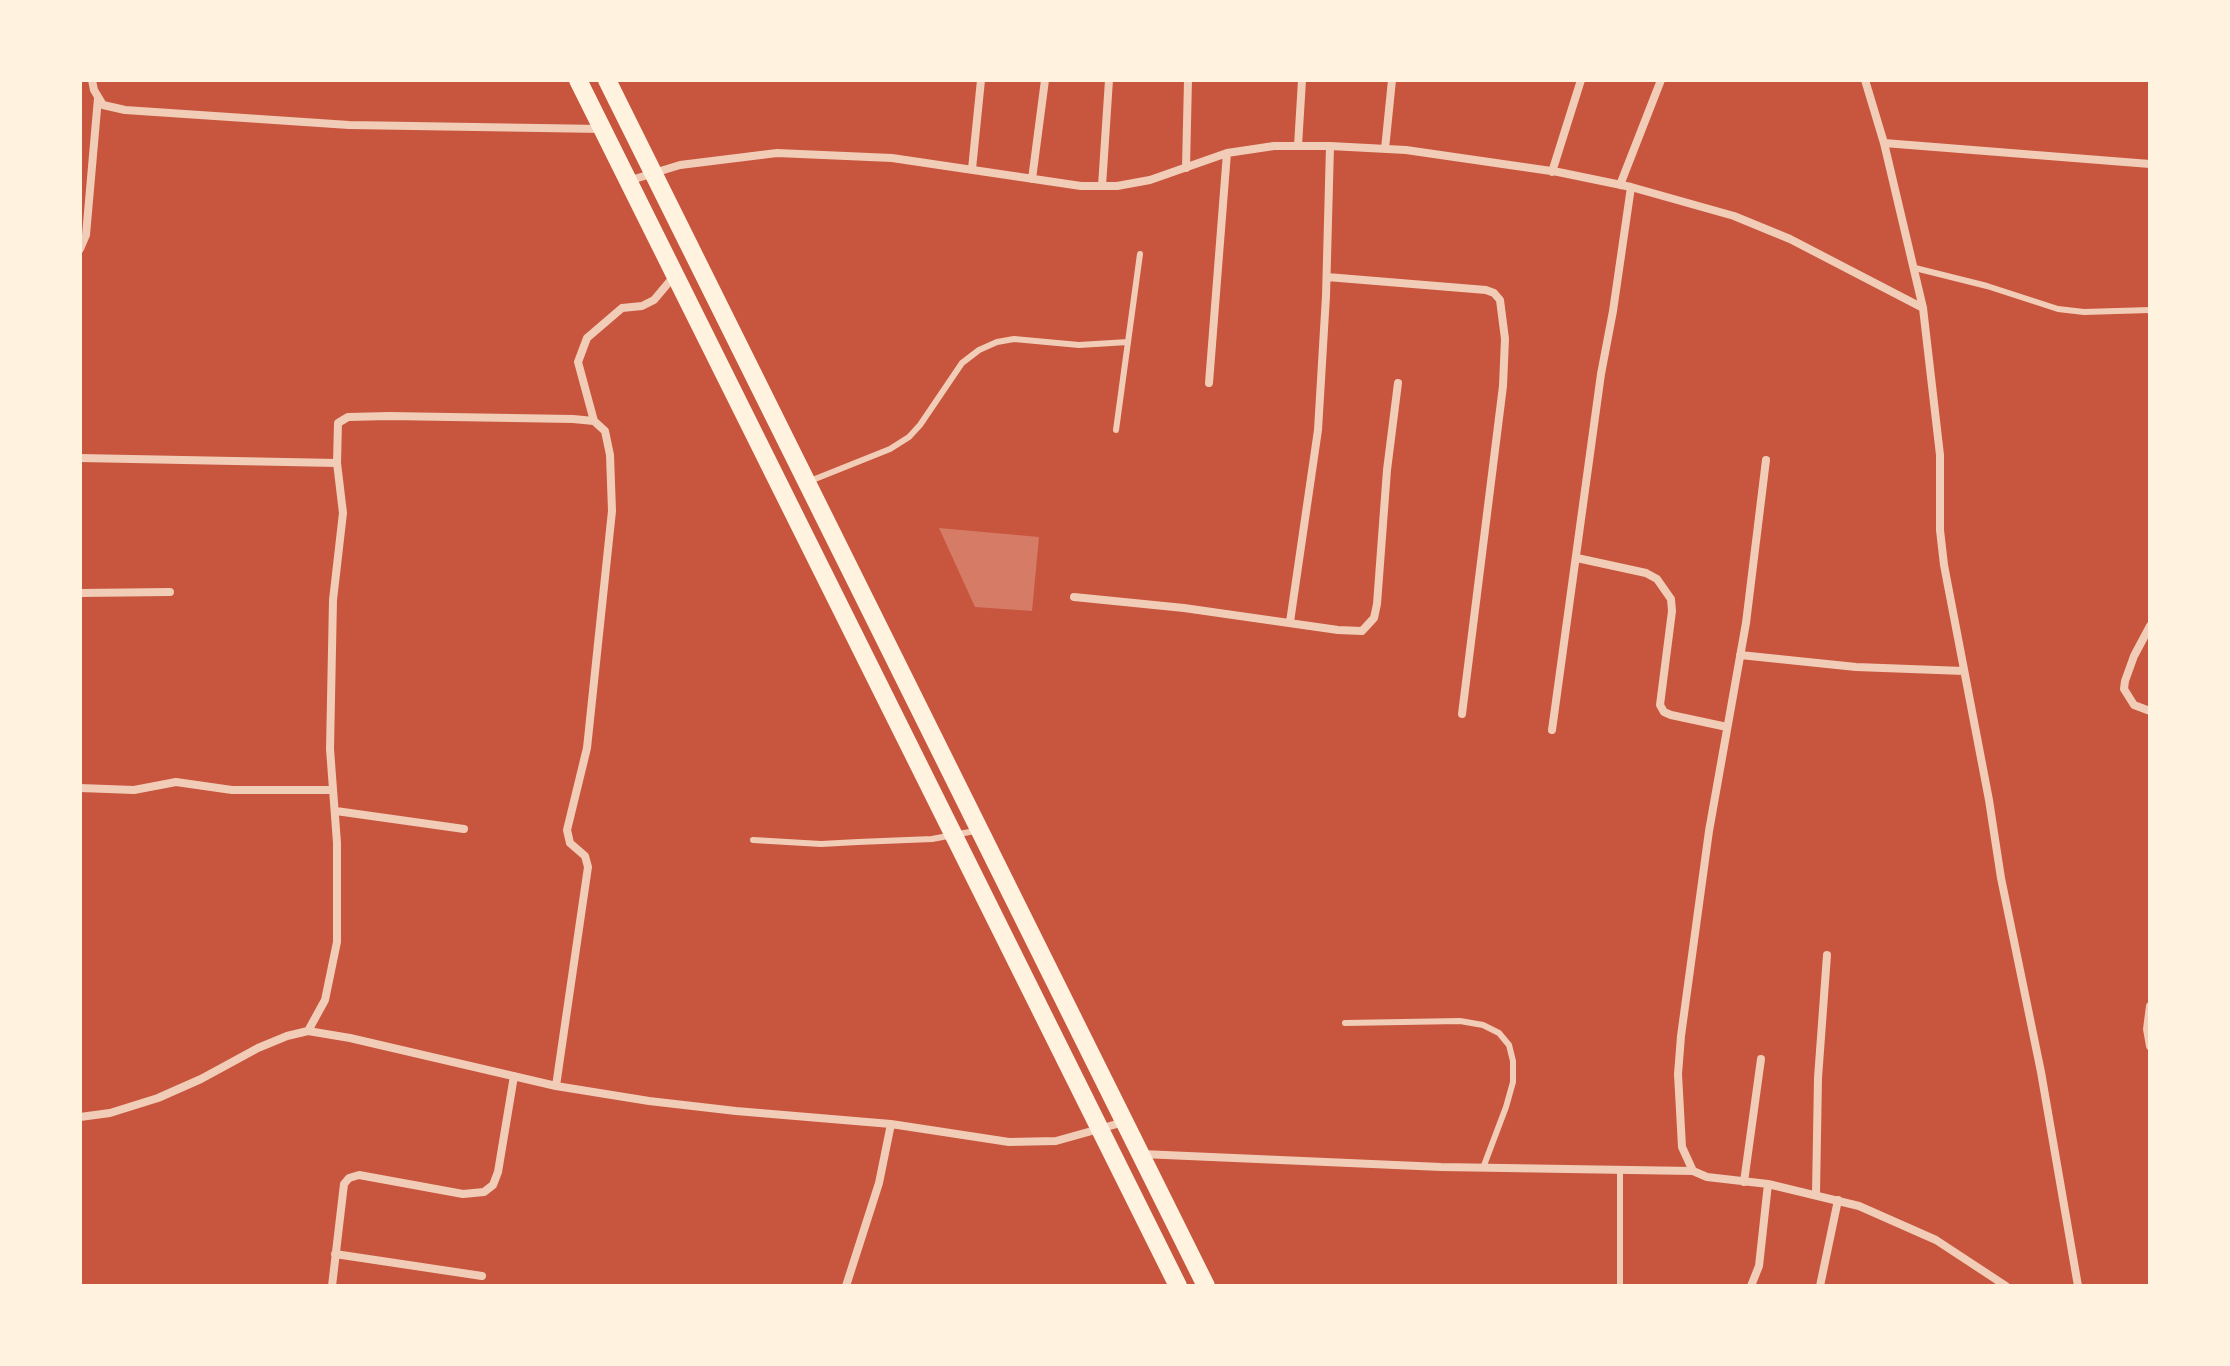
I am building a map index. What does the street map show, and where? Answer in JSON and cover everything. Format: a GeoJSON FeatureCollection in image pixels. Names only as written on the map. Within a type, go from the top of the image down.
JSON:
{"type":"FeatureCollection","features":[{"type":"Feature","properties":{"kind":"highway"},"geometry":{"type":"LineString","coordinates":[[578,80],[1178,1286]]}},
{"type":"Feature","properties":{"kind":"highway"},"geometry":{"type":"LineString","coordinates":[[607,80],[1206,1286]]}},
{"type":"Feature","properties":{"kind":"street"},"geometry":{"type":"LineString","coordinates":[[92,80],[103,105],[125,110],[349,125],[603,129]]}},
{"type":"Feature","properties":{"kind":"street"},"geometry":{"type":"LineString","coordinates":[[972,169],[981,80]]}},
{"type":"Feature","properties":{"kind":"street"},"geometry":{"type":"LineString","coordinates":[[1032,179],[1045,80]]}},
{"type":"Feature","properties":{"kind":"street"},"geometry":{"type":"LineString","coordinates":[[1102,186],[1109,80]]}},
{"type":"Feature","properties":{"kind":"street"},"geometry":{"type":"LineString","coordinates":[[1186,168],[1188,80]]}},
{"type":"Feature","properties":{"kind":"street"},"geometry":{"type":"LineString","coordinates":[[1298,146],[1302,80]]}},
{"type":"Feature","properties":{"kind":"street"},"geometry":{"type":"LineString","coordinates":[[1385,149],[1392,80]]}},
{"type":"Feature","properties":{"kind":"street"},"geometry":{"type":"LineString","coordinates":[[1552,172],[1581,80]]}},
{"type":"Feature","properties":{"kind":"street"},"geometry":{"type":"LineString","coordinates":[[1620,185],[1661,80]]}},
{"type":"Feature","properties":{"kind":"street"},"geometry":{"type":"LineString","coordinates":[[1865,80],[1884,143],[1923,308],[1940,455],[1940,530],[2001,878],[2041,1072],[2078,1286]]}},
{"type":"Feature","properties":{"kind":"street"},"geometry":{"type":"LineString","coordinates":[[80,249],[86,235],[98,98]]}},
{"type":"Feature","properties":{"kind":"street"},"geometry":{"type":"LineString","coordinates":[[1884,143],[2150,164]]}},
{"type":"Feature","properties":{"kind":"street"},"geometry":{"type":"LineString","coordinates":[[628,181],[680,165],[777,153],[892,158],[1081,186],[1102,186],[1150,180],[1227,153],[1274,146],[1385,149],[1552,172],[1631,187],[1748,222],[1803,246],[1923,308]]}},
{"type":"Feature","properties":{"kind":"street"},"geometry":{"type":"LineString","coordinates":[[1290,622],[1318,430],[1327,277],[1330,146]]}},
{"type":"Feature","properties":{"kind":"street"},"geometry":{"type":"LineString","coordinates":[[1209,383],[1227,153]]}},
{"type":"Feature","properties":{"kind":"street"},"geometry":{"type":"LineString","coordinates":[[1552,730],[1601,374],[1631,187]]}},
{"type":"Feature","properties":{"kind":"street"},"geometry":{"type":"LineString","coordinates":[[594,421],[578,362],[587,338],[622,308],[642,306],[654,300],[675,275]]}},
{"type":"Feature","properties":{"kind":"street"},"geometry":{"type":"LineString","coordinates":[[1327,277],[1486,290],[1500,300],[1505,339],[1503,386],[1462,714]]}},
{"type":"Feature","properties":{"kind":"street"},"geometry":{"type":"LineString","coordinates":[[1074,597],[1362,631],[1374,618],[1398,383]]}},
{"type":"Feature","properties":{"kind":"street"},"geometry":{"type":"LineString","coordinates":[[308,1031],[325,1000],[337,942],[336,811],[330,749],[330,701],[333,600],[343,513],[337,463],[338,423],[348,417],[442,416],[594,421],[605,431],[608,443],[612,511],[587,748],[567,830],[570,843],[585,856],[588,867],[556,1086]]}},
{"type":"Feature","properties":{"kind":"street"},"geometry":{"type":"LineString","coordinates":[[80,458],[337,463]]}},
{"type":"Feature","properties":{"kind":"street"},"geometry":{"type":"LineString","coordinates":[[1693,1171],[1682,1147],[1678,1074],[1709,831],[1759,532],[1766,460]]}},
{"type":"Feature","properties":{"kind":"street"},"geometry":{"type":"LineString","coordinates":[[1577,558],[1646,573],[1657,579],[1671,599],[1672,611],[1660,705],[1664,712],[1671,715],[1727,727]]}},
{"type":"Feature","properties":{"kind":"street"},"geometry":{"type":"LineString","coordinates":[[80,593],[170,592]]}},
{"type":"Feature","properties":{"kind":"street"},"geometry":{"type":"LineString","coordinates":[[2150,626],[2134,656],[2124,689],[2134,705],[2150,711]]}},
{"type":"Feature","properties":{"kind":"street"},"geometry":{"type":"LineString","coordinates":[[1740,655],[1856,667],[1964,671]]}},
{"type":"Feature","properties":{"kind":"street"},"geometry":{"type":"LineString","coordinates":[[80,788],[134,790],[176,782],[232,790],[333,790]]}},
{"type":"Feature","properties":{"kind":"street"},"geometry":{"type":"LineString","coordinates":[[336,811],[464,829]]}},
{"type":"Feature","properties":{"kind":"street"},"geometry":{"type":"LineString","coordinates":[[1816,1194],[1818,1078],[1827,955]]}},
{"type":"Feature","properties":{"kind":"street"},"geometry":{"type":"LineString","coordinates":[[2150,1006],[2147,1029],[2150,1046]]}},
{"type":"Feature","properties":{"kind":"street"},"geometry":{"type":"LineString","coordinates":[[80,1117],[110,1113],[158,1098],[258,1048],[308,1031],[556,1086],[736,1111],[891,1124],[1022,1143],[1056,1141],[1124,1122]]}},
{"type":"Feature","properties":{"kind":"street"},"geometry":{"type":"LineString","coordinates":[[1744,1182],[1761,1059]]}},
{"type":"Feature","properties":{"kind":"street"},"geometry":{"type":"LineString","coordinates":[[332,1286],[341,1194],[349,1178],[372,1176],[476,1195],[484,1192],[493,1185],[498,1172],[514,1076]]}},
{"type":"Feature","properties":{"kind":"street"},"geometry":{"type":"LineString","coordinates":[[846,1286],[879,1183],[891,1124]]}},
{"type":"Feature","properties":{"kind":"street"},"geometry":{"type":"LineString","coordinates":[[1141,1154],[1483,1168],[1693,1171],[1707,1177],[1768,1184],[1816,1194],[1899,1222],[1936,1240],[2006,1286]]}},
{"type":"Feature","properties":{"kind":"street"},"geometry":{"type":"LineString","coordinates":[[1751,1286],[1759,1266],[1768,1184]]}},
{"type":"Feature","properties":{"kind":"street"},"geometry":{"type":"LineString","coordinates":[[1820,1286],[1838,1200]]}},
{"type":"Feature","properties":{"kind":"street"},"geometry":{"type":"LineString","coordinates":[[335,1254],[482,1276]]}},
{"type":"Feature","properties":{"kind":"lane"},"geometry":{"type":"LineString","coordinates":[[1116,430],[1140,254]]}},
{"type":"Feature","properties":{"kind":"lane"},"geometry":{"type":"LineString","coordinates":[[1915,268],[2001,290],[2058,309],[2084,312],[2150,310]]}},
{"type":"Feature","properties":{"kind":"lane"},"geometry":{"type":"LineString","coordinates":[[807,482],[890,449],[909,437],[962,363],[979,350],[997,342],[1014,339],[1079,345],[1128,342]]}},
{"type":"Feature","properties":{"kind":"lane"},"geometry":{"type":"LineString","coordinates":[[753,840],[821,844],[954,836],[979,830]]}},
{"type":"Feature","properties":{"kind":"lane"},"geometry":{"type":"LineString","coordinates":[[1345,1023],[1460,1021],[1483,1025],[1499,1033],[1509,1045],[1513,1082],[1483,1168]]}},
{"type":"Feature","properties":{"kind":"lane"},"geometry":{"type":"LineString","coordinates":[[1620,1170],[1620,1286]]}},
{"type":"Feature","properties":{"kind":"building"},"geometry":{"type":"Polygon","coordinates":[[[939,528],[1039,537],[1032,611],[975,607],[939,528]]]}}]}
